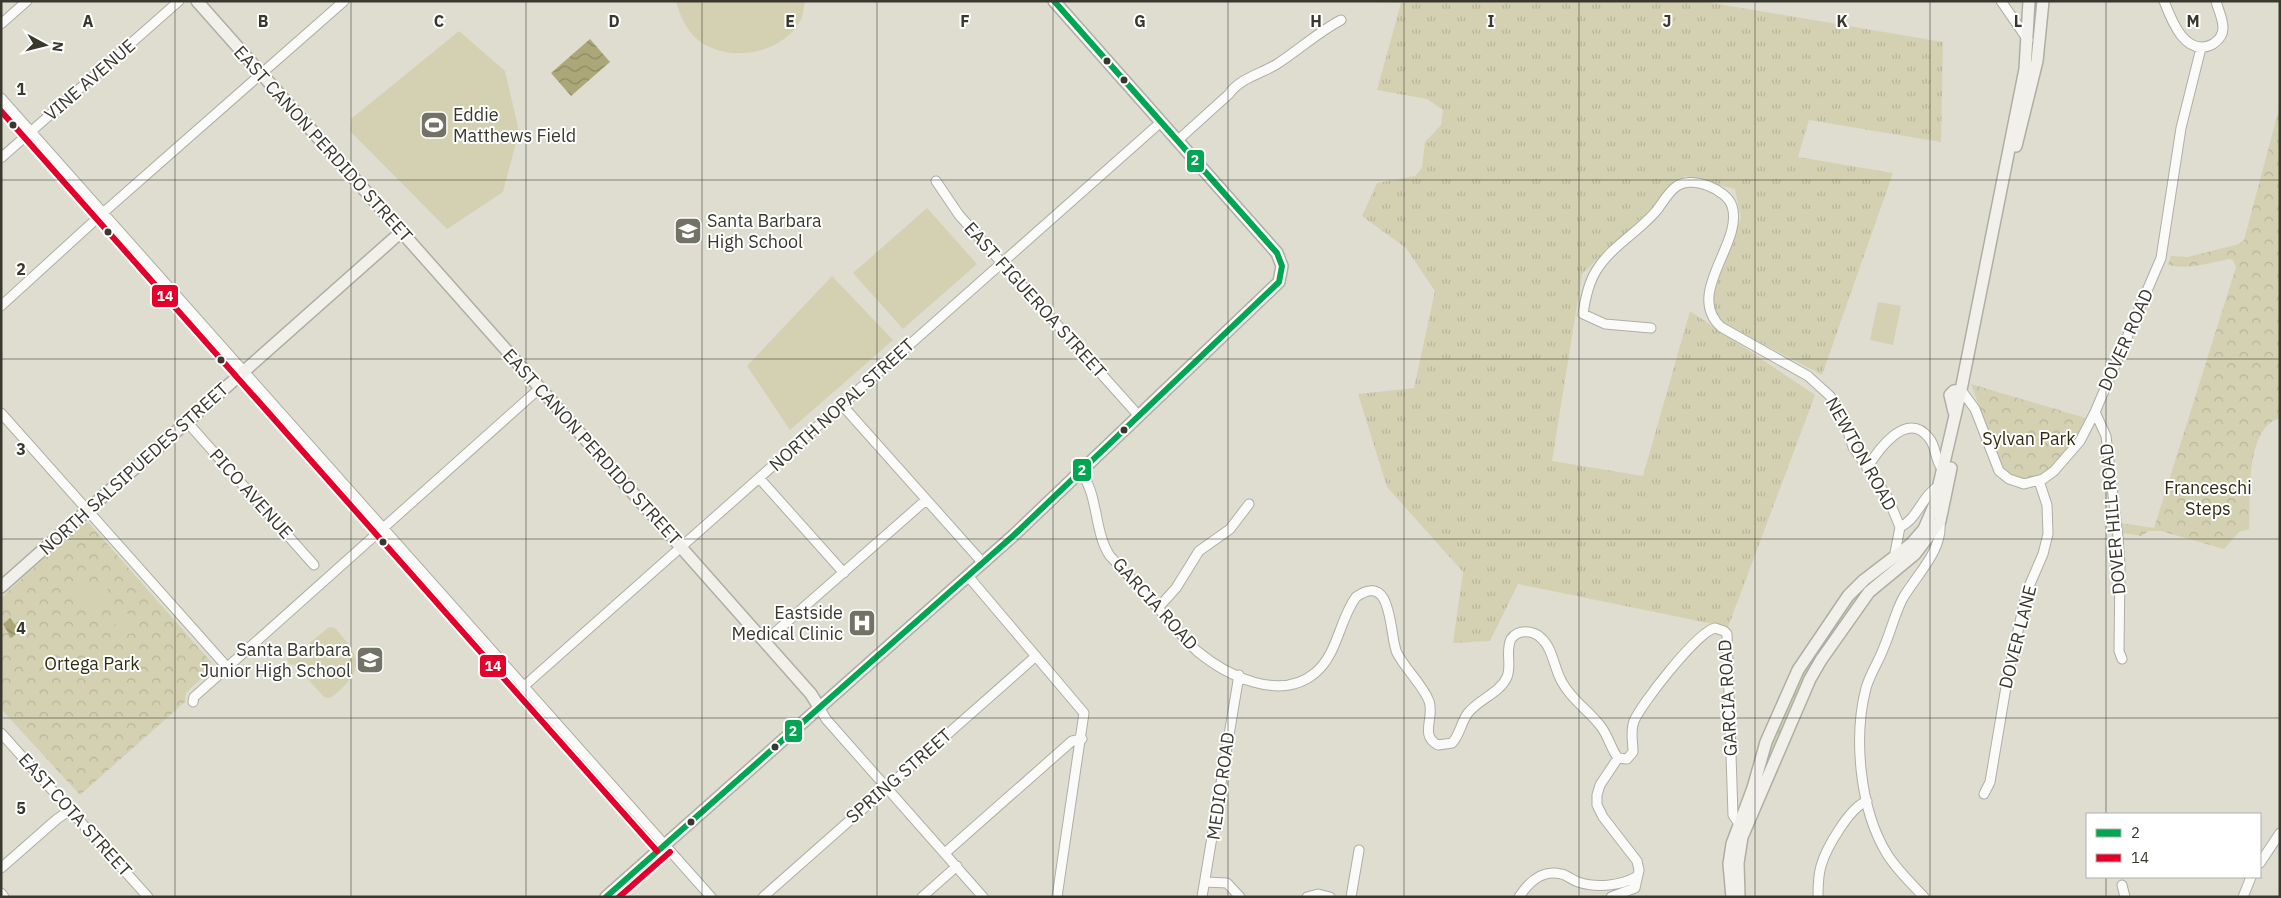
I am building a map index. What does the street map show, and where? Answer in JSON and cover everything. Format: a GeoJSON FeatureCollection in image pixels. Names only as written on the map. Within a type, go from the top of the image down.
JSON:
{"type":"FeatureCollection","features":[{"type":"Feature","properties":{"kind":"street"},"geometry":{"type":"LineString","coordinates":[[1,24],[27,1]]}},
{"type":"Feature","properties":{"kind":"street","name":"VINE AVENUE"},"geometry":{"type":"LineString","coordinates":[[1,158],[179,1]]}},
{"type":"Feature","properties":{"kind":"street","name":"EAST CANON PERDIDO STREET"},"geometry":{"type":"LineString","coordinates":[[196,1],[811,694],[826,719],[983,897]]}},
{"type":"Feature","properties":{"kind":"street"},"geometry":{"type":"LineString","coordinates":[[1,306],[104,212],[344,1]]}},
{"type":"Feature","properties":{"kind":"street"},"geometry":{"type":"LineString","coordinates":[[606,897],[819,706],[1014,535],[1276,285],[1281,278],[1282,270],[1277,253],[1054,1]]}},
{"type":"Feature","properties":{"kind":"street"},"geometry":{"type":"LineString","coordinates":[[2001,1],[2028,40]]}},
{"type":"Feature","properties":{"kind":"street"},"geometry":{"type":"LineString","coordinates":[[1732,897],[1730,854],[1753,788],[1769,733],[1802,662],[1848,596],[1864,580],[1909,547],[1924,529],[1934,506],[1954,412],[1961,390],[2025,68],[2029,1]]}},
{"type":"Feature","properties":{"kind":"street"},"geometry":{"type":"LineString","coordinates":[[2004,178],[2022,127],[2034,77],[2041,39],[2043,1]]}},
{"type":"Feature","properties":{"kind":"street"},"geometry":{"type":"LineString","coordinates":[[2164,1],[2184,39],[2192,46],[2201,48],[2216,42],[2222,35],[2222,21],[2216,1]]}},
{"type":"Feature","properties":{"kind":"street"},"geometry":{"type":"LineString","coordinates":[[1177,141],[1229,94],[1234,86],[1277,64],[1323,29],[1341,20]]}},
{"type":"Feature","properties":{"kind":"street","name":"DOVER ROAD"},"geometry":{"type":"LineString","coordinates":[[2039,481],[2054,471],[2076,446],[2096,412],[2161,258],[2181,128],[2201,48]]}},
{"type":"Feature","properties":{"kind":"street"},"geometry":{"type":"LineString","coordinates":[[1,98],[710,897]]}},
{"type":"Feature","properties":{"kind":"street","name":"NORTH NOPAL STREET"},"geometry":{"type":"LineString","coordinates":[[523,687],[1161,122]]}},
{"type":"Feature","properties":{"kind":"street","name":"EAST FIGUEROA STREET"},"geometry":{"type":"LineString","coordinates":[[936,181],[959,215],[1139,416]]}},
{"type":"Feature","properties":{"kind":"street","name":"NEWTON ROAD"},"geometry":{"type":"LineString","coordinates":[[1651,328],[1605,324],[1583,314],[1591,281],[1606,257],[1642,227],[1677,186],[1690,183],[1713,188],[1725,195],[1733,213],[1732,228],[1709,292],[1709,309],[1712,316],[1721,327],[1808,376],[1824,389],[1841,410],[1853,447],[1888,498],[1900,527],[1894,558]]}},
{"type":"Feature","properties":{"kind":"street","name":"NORTH SALSIPUEDES STREET"},"geometry":{"type":"LineString","coordinates":[[1,587],[401,232]]}},
{"type":"Feature","properties":{"kind":"street"},"geometry":{"type":"LineString","coordinates":[[193,702],[194,697],[227,667],[540,388]]}},
{"type":"Feature","properties":{"kind":"street"},"geometry":{"type":"LineString","coordinates":[[1961,390],[1975,409],[1996,466],[2001,474],[2019,483],[2039,481]]}},
{"type":"Feature","properties":{"kind":"street"},"geometry":{"type":"LineString","coordinates":[[1924,897],[1886,853],[1876,831],[1867,801],[1860,740],[1861,716],[1866,687],[1883,651],[1900,604],[1939,542],[1940,521],[1962,408],[1961,390]]}},
{"type":"Feature","properties":{"kind":"street"},"geometry":{"type":"LineString","coordinates":[[842,405],[982,562]]}},
{"type":"Feature","properties":{"kind":"street","name":"DOVER HILL ROAD"},"geometry":{"type":"LineString","coordinates":[[2096,412],[2106,436],[2118,538],[2119,651],[2122,659]]}},
{"type":"Feature","properties":{"kind":"street"},"geometry":{"type":"LineString","coordinates":[[1,413],[227,667]]}},
{"type":"Feature","properties":{"kind":"street","name":"PICO AVENUE"},"geometry":{"type":"LineString","coordinates":[[187,422],[314,565]]}},
{"type":"Feature","properties":{"kind":"street"},"geometry":{"type":"LineString","coordinates":[[1867,468],[1891,437],[1901,430],[1910,428],[1919,430],[1928,436],[1938,464],[1943,470]]}},
{"type":"Feature","properties":{"kind":"street","name":"GARCIA ROAD"},"geometry":{"type":"LineString","coordinates":[[1079,471],[1088,480],[1098,526],[1107,551],[1195,649],[1217,664],[1239,675],[1272,686],[1289,685],[1306,679],[1327,660],[1356,597],[1365,592],[1375,592],[1383,598],[1388,606],[1391,617],[1394,644],[1398,654],[1428,699],[1430,714],[1428,735],[1434,743],[1443,746],[1452,743],[1467,714],[1475,704],[1498,688],[1505,680],[1509,671],[1510,642],[1517,634],[1527,631],[1545,641],[1556,672],[1563,685],[1603,729],[1618,758],[1623,760],[1631,756],[1633,752],[1631,734],[1637,716],[1682,656],[1707,631],[1715,628],[1722,629],[1728,634],[1733,815],[1739,824]]}},
{"type":"Feature","properties":{"kind":"street"},"geometry":{"type":"LineString","coordinates":[[760,479],[844,573]]}},
{"type":"Feature","properties":{"kind":"street","name":"DOVER LANE"},"geometry":{"type":"LineString","coordinates":[[1984,794],[1992,773],[2005,690],[2027,591],[2047,541],[2048,512],[2039,481]]}},
{"type":"Feature","properties":{"kind":"street","name":"NEWTON ROAD"},"geometry":{"type":"LineString","coordinates":[[1900,527],[1908,521],[1932,491],[1939,486]]}},
{"type":"Feature","properties":{"kind":"street"},"geometry":{"type":"LineString","coordinates":[[764,642],[926,500]]}},
{"type":"Feature","properties":{"kind":"street"},"geometry":{"type":"LineString","coordinates":[[1158,608],[1176,588],[1199,551],[1230,529],[1249,504]]}},
{"type":"Feature","properties":{"kind":"street"},"geometry":{"type":"LineString","coordinates":[[1740,897],[1738,857],[1742,837],[1814,673],[1869,592],[1915,554],[1940,521]]}},
{"type":"Feature","properties":{"kind":"street"},"geometry":{"type":"LineString","coordinates":[[968,576],[1082,708],[1085,718],[1057,897]]}},
{"type":"Feature","properties":{"kind":"street","name":"SPRING STREET"},"geometry":{"type":"LineString","coordinates":[[763,897],[1036,656]]}},
{"type":"Feature","properties":{"kind":"street","name":"MEDIO ROAD"},"geometry":{"type":"LineString","coordinates":[[1202,897],[1239,675]]}},
{"type":"Feature","properties":{"kind":"street","name":"EAST COTA STREET"},"geometry":{"type":"LineString","coordinates":[[1,733],[148,897]]}},
{"type":"Feature","properties":{"kind":"street"},"geometry":{"type":"LineString","coordinates":[[945,853],[1072,741],[1082,739]]}},
{"type":"Feature","properties":{"kind":"street"},"geometry":{"type":"LineString","coordinates":[[1611,897],[1635,888],[1638,870],[1637,861],[1603,817],[1597,805],[1600,785],[1618,758]]}},
{"type":"Feature","properties":{"kind":"street"},"geometry":{"type":"LineString","coordinates":[[1818,897],[1819,872],[1824,858],[1851,812],[1860,803],[1867,801]]}},
{"type":"Feature","properties":{"kind":"street"},"geometry":{"type":"LineString","coordinates":[[1,868],[70,810]]}},
{"type":"Feature","properties":{"kind":"street"},"geometry":{"type":"LineString","coordinates":[[2261,861],[2280,833]]}},
{"type":"Feature","properties":{"kind":"street"},"geometry":{"type":"LineString","coordinates":[[1350,897],[1359,850]]}},
{"type":"Feature","properties":{"kind":"street"},"geometry":{"type":"LineString","coordinates":[[922,897],[956,866]]}},
{"type":"Feature","properties":{"kind":"street"},"geometry":{"type":"LineString","coordinates":[[1519,897],[1531,881],[1550,874],[1560,874],[1588,884],[1617,884],[1636,877]]}},
{"type":"Feature","properties":{"kind":"street"},"geometry":{"type":"LineString","coordinates":[[2244,897],[2252,878]]}},
{"type":"Feature","properties":{"kind":"street"},"geometry":{"type":"LineString","coordinates":[[1206,882],[1227,883],[1240,897]]}},
{"type":"Feature","properties":{"kind":"street"},"geometry":{"type":"LineString","coordinates":[[2122,885],[2125,897]]}},
{"type":"Feature","properties":{"kind":"street"},"geometry":{"type":"LineString","coordinates":[[1,893],[4,897]]}},
{"type":"Feature","properties":{"kind":"street"},"geometry":{"type":"LineString","coordinates":[[1307,897],[1318,894],[1330,897]]}},
{"type":"Feature","properties":{"kind":"green space"},"geometry":{"type":"Polygon","coordinates":[[[676,1],[805,1],[801,20],[793,31],[770,47],[742,53],[715,49],[702,43],[685,25],[676,1]]]}},
{"type":"Feature","properties":{"kind":"green space"},"geometry":{"type":"Polygon","coordinates":[[[1354,1],[1701,1],[1943,42],[1941,142],[1809,120],[1798,157],[1893,173],[1822,375],[1725,324],[1714,310],[1713,291],[1741,218],[1735,189],[1685,176],[1582,274],[1552,461],[1643,476],[1690,311],[1815,395],[1728,627],[1518,584],[1490,641],[1453,643],[1463,572],[1387,487],[1358,394],[1414,388],[1435,291],[1406,248],[1362,216],[1377,183],[1415,176],[1422,168],[1425,142],[1441,125],[1443,110],[1427,99],[1377,90],[1401,3],[1354,1]]]}},
{"type":"Feature","properties":{"kind":"green space","name":"Eddie Matthews Field"},"geometry":{"type":"Polygon","coordinates":[[[459,31],[505,71],[519,131],[503,192],[447,229],[350,131],[351,119],[459,31]]]}},
{"type":"Feature","properties":{"kind":"green space","name":"Franceschi Steps"},"geometry":{"type":"Polygon","coordinates":[[[2280,105],[2280,418],[2268,424],[2260,436],[2255,450],[2250,484],[2249,529],[2239,532],[2224,549],[2161,531],[2149,531],[2141,536],[2123,533],[2121,523],[2154,528],[2236,267],[2233,260],[2229,259],[2184,267],[2168,265],[2171,256],[2188,257],[2239,244],[2244,240],[2280,105]]]}},
{"type":"Feature","properties":{"kind":"green space"},"geometry":{"type":"Polygon","coordinates":[[[927,208],[977,264],[903,329],[853,273],[927,208]]]}},
{"type":"Feature","properties":{"kind":"green space"},"geometry":{"type":"Polygon","coordinates":[[[832,276],[893,340],[790,430],[747,366],[832,276]]]}},
{"type":"Feature","properties":{"kind":"green space"},"geometry":{"type":"Polygon","coordinates":[[[1878,302],[1901,306],[1893,345],[1870,340],[1878,302]]]}},
{"type":"Feature","properties":{"kind":"green space","name":"Sylvan Park"},"geometry":{"type":"Polygon","coordinates":[[[1971,384],[2086,418],[2071,446],[2047,471],[2027,480],[2011,478],[2001,467],[1971,384]]]}},
{"type":"Feature","properties":{"kind":"green space","name":"Ortega Park"},"geometry":{"type":"Polygon","coordinates":[[[84,522],[89,523],[211,662],[211,669],[186,693],[185,702],[80,795],[1,709],[1,598],[84,522]]]}},
{"type":"Feature","properties":{"kind":"green space"},"geometry":{"type":"Polygon","coordinates":[[[1920,543],[1882,575],[1780,732],[1757,790],[1763,758],[1798,676],[1855,593],[1920,543]]]}},
{"type":"Feature","properties":{"kind":"green space"},"geometry":{"type":"Polygon","coordinates":[[[75,583],[108,585],[107,606],[74,604],[75,583]]]}},
{"type":"Feature","properties":{"kind":"green space"},"geometry":{"type":"Polygon","coordinates":[[[116,613],[133,614],[131,634],[115,633],[116,613]]]}},
{"type":"Feature","properties":{"kind":"green space"},"geometry":{"type":"Polygon","coordinates":[[[329,627],[335,628],[353,651],[356,665],[349,681],[329,698],[324,697],[295,665],[289,664],[287,658],[289,655],[294,656],[329,627]]]}},
{"type":"Feature","properties":{"kind":"water"},"geometry":{"type":"Polygon","coordinates":[[[590,39],[610,62],[571,96],[551,73],[590,39]]]}},
{"type":"Feature","properties":{"kind":"water"},"geometry":{"type":"Polygon","coordinates":[[[10,618],[20,631],[11,638],[3,624],[10,618]]]}},
{"type":"Feature","properties":{"kind":"transit line","name":"2"},"geometry":{"type":"LineString","coordinates":[[606,897],[1014,535],[1279,282],[1282,266],[1277,253],[1054,1]]}},
{"type":"Feature","properties":{"kind":"transit line","name":"14"},"geometry":{"type":"LineString","coordinates":[[1,111],[657,851]]}},
{"type":"Feature","properties":{"kind":"transit line","name":"14"},"geometry":{"type":"LineString","coordinates":[[619,897],[670,852]]}},
{"type":"Feature","properties":{"kind":"place","name":"Eddie Matthews Field"},"geometry":{"type":"Point","coordinates":[434,125]}},
{"type":"Feature","properties":{"kind":"place","name":"Santa Barbara High School"},"geometry":{"type":"Point","coordinates":[688,231]}},
{"type":"Feature","properties":{"kind":"place","name":"Eastside Medical Clinic"},"geometry":{"type":"Point","coordinates":[862,623]}},
{"type":"Feature","properties":{"kind":"place","name":"Santa Barbara Junior High School"},"geometry":{"type":"Point","coordinates":[370,660]}}]}
